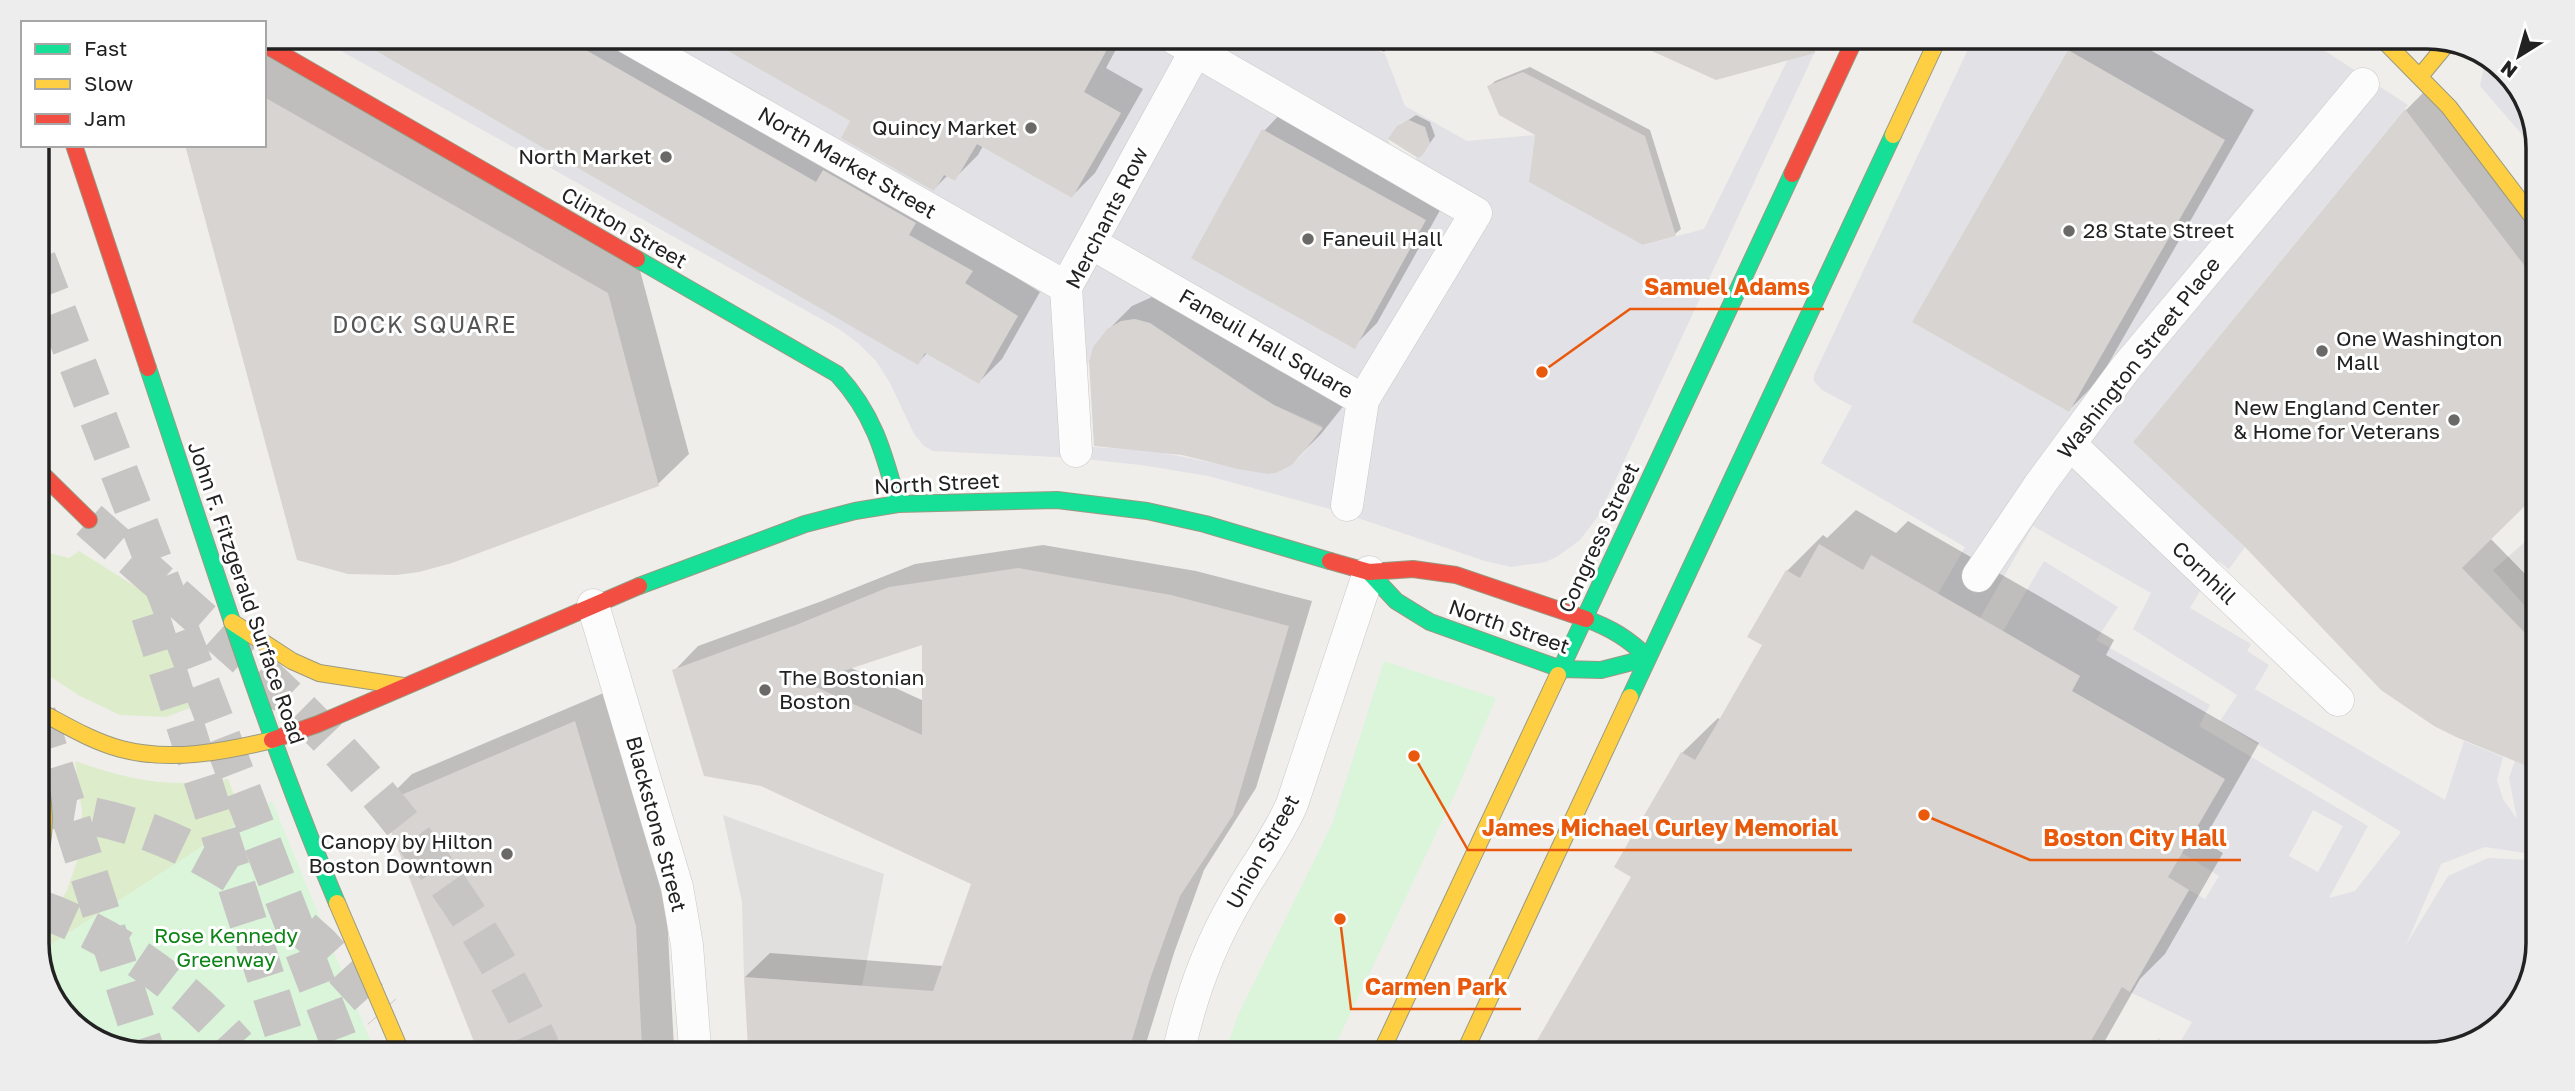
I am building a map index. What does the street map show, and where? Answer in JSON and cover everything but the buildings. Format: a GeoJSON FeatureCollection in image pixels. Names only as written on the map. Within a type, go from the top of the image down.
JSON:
{"type":"FeatureCollection","features":[{"type":"Feature","properties":{"kind":"main road","name":"Clinton Street"},"geometry":{"type":"LineString","coordinates":[[273,49],[837,374],[854,391],[868,411],[880,441],[898,504]]}},
{"type":"Feature","properties":{"kind":"main road","name":"Congress Street"},"geometry":{"type":"LineString","coordinates":[[1386,1042],[1850,49]]}},
{"type":"Feature","properties":{"kind":"main road"},"geometry":{"type":"LineString","coordinates":[[1469,1042],[1933,49]]}},
{"type":"Feature","properties":{"kind":"main road"},"geometry":{"type":"LineString","coordinates":[[2393,49],[2422,74],[2450,106],[2526,208]]}},
{"type":"Feature","properties":{"kind":"main road"},"geometry":{"type":"LineString","coordinates":[[2422,74],[2441,51]]}},
{"type":"Feature","properties":{"kind":"main road","name":"John F. Fitzgerald Surface Road"},"geometry":{"type":"LineString","coordinates":[[75,147],[272,740],[298,810],[396,1042]]}},
{"type":"Feature","properties":{"kind":"main road"},"geometry":{"type":"LineString","coordinates":[[49,481],[89,520]]}},
{"type":"Feature","properties":{"kind":"main road","name":"North Street"},"geometry":{"type":"LineString","coordinates":[[49,716],[121,749],[159,755],[222,751],[272,740],[318,724],[679,569],[805,524],[855,511],[898,504],[1057,500],[1136,510],[1232,530],[1369,572],[1413,569],[1456,575],[1584,618],[1629,639],[1648,658]]}},
{"type":"Feature","properties":{"kind":"main road","name":"North Street"},"geometry":{"type":"LineString","coordinates":[[1369,572],[1396,601],[1430,622],[1561,668],[1601,670],[1648,658]]}},
{"type":"Feature","properties":{"kind":"main road","name":"North Street"},"geometry":{"type":"LineString","coordinates":[[232,622],[292,661],[319,673],[351,680],[405,686]]}},
{"type":"Feature","properties":{"kind":"street","name":"North Market Street"},"geometry":{"type":"LineString","coordinates":[[647,49],[1066,287]]}},
{"type":"Feature","properties":{"kind":"street","name":"Merchants Row"},"geometry":{"type":"LineString","coordinates":[[1076,451],[1066,287],[1188,49]]}},
{"type":"Feature","properties":{"kind":"street","name":"Faneuil Hall Square"},"geometry":{"type":"LineString","coordinates":[[1091,243],[1363,400],[1476,213],[1260,89],[1199,49]]}},
{"type":"Feature","properties":{"kind":"street","name":"Washington Street Place"},"geometry":{"type":"LineString","coordinates":[[1978,576],[2041,483],[2125,369],[2363,84]]}},
{"type":"Feature","properties":{"kind":"street"},"geometry":{"type":"LineString","coordinates":[[1347,505],[1363,400]]}},
{"type":"Feature","properties":{"kind":"street","name":"Cornhill"},"geometry":{"type":"LineString","coordinates":[[2071,445],[2338,700]]}},
{"type":"Feature","properties":{"kind":"street","name":"Union Street"},"geometry":{"type":"LineString","coordinates":[[1181,1042],[1218,936],[1241,891],[1278,833],[1295,797],[1369,572]]}},
{"type":"Feature","properties":{"kind":"street","name":"Blackstone Street"},"geometry":{"type":"LineString","coordinates":[[593,605],[677,887],[687,945],[695,1042]]}},
{"type":"Feature","properties":{"kind":"green space"},"geometry":{"type":"Polygon","coordinates":[[[79,551],[152,597],[193,707],[166,717],[120,715],[80,696],[49,676],[49,553],[69,558],[79,551]]]}},
{"type":"Feature","properties":{"kind":"green space"},"geometry":{"type":"Polygon","coordinates":[[[1384,661],[1496,698],[1455,794],[1337,1042],[1229,1042],[1238,1015],[1332,824],[1384,661]]]}},
{"type":"Feature","properties":{"kind":"green space"},"geometry":{"type":"Polygon","coordinates":[[[75,761],[115,774],[150,781],[186,783],[228,779],[243,820],[49,946],[49,921],[67,890],[79,856],[82,811],[75,761]]]}},
{"type":"Feature","properties":{"kind":"green space","name":"Rose Kennedy Greenway"},"geometry":{"type":"Polygon","coordinates":[[[272,801],[371,1042],[129,1040],[99,1029],[78,1013],[57,981],[49,946],[272,801]]]}},
{"type":"Feature","properties":{"kind":"shaded area"},"geometry":{"type":"Polygon","coordinates":[[[337,49],[373,49],[917,364],[925,353],[979,384],[1018,316],[965,283],[972,271],[584,49],[724,49],[850,121],[842,136],[935,189],[944,175],[955,181],[977,144],[1072,198],[1121,113],[1017,54],[1098,66],[1107,49],[1375,49],[1385,54],[1405,106],[1467,141],[1535,135],[1529,182],[1644,245],[1704,229],[1793,49],[1816,49],[1599,515],[1580,540],[1546,562],[1511,567],[1485,561],[1337,511],[1208,476],[1075,458],[933,451],[924,446],[914,434],[890,383],[876,361],[839,329],[337,49]],[[1425,127],[1388,139],[1393,155],[1409,162],[1423,155],[1430,143],[1425,127]],[[1135,319],[1121,321],[1107,329],[1093,347],[1087,367],[1078,446],[1154,451],[1268,474],[1292,465],[1308,448],[1323,426],[1274,405],[1150,323],[1135,319]]]}},
{"type":"Feature","properties":{"kind":"shaded area"},"geometry":{"type":"Polygon","coordinates":[[[1968,49],[2322,49],[2408,105],[2133,442],[2245,547],[2229,569],[2218,561],[2190,608],[2251,644],[2247,651],[2269,665],[2255,689],[2445,800],[2464,741],[2503,757],[2497,780],[2503,799],[2517,819],[2509,778],[2515,761],[2526,765],[2526,853],[2485,847],[2441,864],[2406,945],[2448,876],[2488,858],[2526,860],[2524,962],[2513,992],[2505,1003],[2492,1017],[2471,1032],[2446,1040],[2180,1042],[2192,1022],[2130,992],[2189,890],[2205,899],[2219,876],[2182,853],[2225,780],[2072,691],[2080,676],[2003,631],[2044,561],[2118,607],[2096,640],[2210,705],[2199,726],[2368,826],[2329,898],[2355,891],[2401,832],[2220,721],[2237,695],[2133,629],[2151,593],[2033,526],[1980,618],[1938,594],[1965,547],[1821,463],[1852,406],[1822,390],[1814,381],[1814,375],[1968,49]],[[2068,50],[1912,322],[2069,412],[2225,140],[2068,50]],[[2313,810],[2289,856],[2318,872],[2343,826],[2313,810]]]}},
{"type":"Feature","properties":{"kind":"shaded area"},"geometry":{"type":"Polygon","coordinates":[[[2484,68],[2484,68],[2484,91],[2480,86],[2484,68]]]}},
{"type":"Feature","properties":{"kind":"shaded area"},"geometry":{"type":"Polygon","coordinates":[[[2484,91],[2507,91],[2521,116],[2525,139],[2484,91]]]}},
{"type":"Feature","properties":{"kind":"shaded area"},"geometry":{"type":"Polygon","coordinates":[[[2526,541],[2526,607],[2493,570],[2526,541]]]}},
{"type":"Feature","properties":{"kind":"shaded area"},"geometry":{"type":"Polygon","coordinates":[[[723,815],[884,874],[862,986],[744,977],[742,902],[723,815]]]}},
{"type":"Feature","properties":{"kind":"tunnel"},"geometry":{"type":"LineString","coordinates":[[49,290],[339,1042]]}},
{"type":"Feature","properties":{"kind":"tunnel"},"geometry":{"type":"LineString","coordinates":[[89,520],[263,674],[362,775],[397,817],[462,906],[518,999],[539,1042]]}},
{"type":"Feature","properties":{"kind":"tunnel"},"geometry":{"type":"LineString","coordinates":[[150,615],[286,1042]]}},
{"type":"Feature","properties":{"kind":"tunnel"},"geometry":{"type":"LineString","coordinates":[[49,750],[143,1041]]}},
{"type":"Feature","properties":{"kind":"tunnel"},"geometry":{"type":"LineString","coordinates":[[49,810],[94,816],[144,830],[192,851],[242,880]]}},
{"type":"Feature","properties":{"kind":"tunnel"},"geometry":{"type":"LineString","coordinates":[[49,913],[93,932],[146,964],[194,1003],[233,1042]]}},
{"type":"Feature","properties":{"kind":"tunnel"},"geometry":{"type":"LineString","coordinates":[[303,929],[382,1012]]}},
{"type":"Feature","properties":{"kind":"traffic: fast"},"geometry":{"type":"LineString","coordinates":[[1630,697],[1893,135]]}},
{"type":"Feature","properties":{"kind":"traffic: fast"},"geometry":{"type":"LineString","coordinates":[[1558,675],[1792,174]]}},
{"type":"Feature","properties":{"kind":"traffic: fast"},"geometry":{"type":"LineString","coordinates":[[637,259],[837,374],[869,419],[898,504]]}},
{"type":"Feature","properties":{"kind":"traffic: fast"},"geometry":{"type":"LineString","coordinates":[[148,368],[260,704],[337,903]]}},
{"type":"Feature","properties":{"kind":"traffic: fast"},"geometry":{"type":"LineString","coordinates":[[639,586],[805,524],[855,511],[898,504],[1057,500],[1147,511],[1205,524],[1330,561]]}},
{"type":"Feature","properties":{"kind":"traffic: fast"},"geometry":{"type":"LineString","coordinates":[[1369,572],[1396,601],[1430,622],[1561,669],[1601,670],[1648,658],[1619,635],[1586,619]]}},
{"type":"Feature","properties":{"kind":"traffic: slow"},"geometry":{"type":"LineString","coordinates":[[1893,135],[1933,49]]}},
{"type":"Feature","properties":{"kind":"traffic: slow"},"geometry":{"type":"LineString","coordinates":[[2392,49],[2449,107],[2526,208]]}},
{"type":"Feature","properties":{"kind":"traffic: slow"},"geometry":{"type":"LineString","coordinates":[[2422,74],[2441,51]]}},
{"type":"Feature","properties":{"kind":"traffic: slow"},"geometry":{"type":"LineString","coordinates":[[232,622],[292,661],[319,673],[403,686]]}},
{"type":"Feature","properties":{"kind":"traffic: slow"},"geometry":{"type":"LineString","coordinates":[[1386,1042],[1558,675]]}},
{"type":"Feature","properties":{"kind":"traffic: slow"},"geometry":{"type":"LineString","coordinates":[[1469,1042],[1630,697]]}},
{"type":"Feature","properties":{"kind":"traffic: slow"},"geometry":{"type":"LineString","coordinates":[[49,716],[99,742],[140,753],[197,754],[272,740]]}},
{"type":"Feature","properties":{"kind":"traffic: slow"},"geometry":{"type":"LineString","coordinates":[[337,903],[397,1042]]}},
{"type":"Feature","properties":{"kind":"traffic: jam"},"geometry":{"type":"LineString","coordinates":[[273,49],[637,259]]}},
{"type":"Feature","properties":{"kind":"traffic: jam"},"geometry":{"type":"LineString","coordinates":[[1792,174],[1850,49]]}},
{"type":"Feature","properties":{"kind":"traffic: jam"},"geometry":{"type":"LineString","coordinates":[[75,147],[148,368]]}},
{"type":"Feature","properties":{"kind":"traffic: jam"},"geometry":{"type":"LineString","coordinates":[[49,481],[89,520]]}},
{"type":"Feature","properties":{"kind":"traffic: jam"},"geometry":{"type":"LineString","coordinates":[[1330,561],[1369,572],[1413,569],[1456,575],[1586,619]]}},
{"type":"Feature","properties":{"kind":"traffic: jam"},"geometry":{"type":"LineString","coordinates":[[272,740],[318,724],[639,586]]}},
{"type":"Feature","properties":{"kind":"place","name":"Quincy Market"},"geometry":{"type":"Point","coordinates":[1031,128]}},
{"type":"Feature","properties":{"kind":"place","name":"North Market"},"geometry":{"type":"Point","coordinates":[666,157]}},
{"type":"Feature","properties":{"kind":"place","name":"28 State Street"},"geometry":{"type":"Point","coordinates":[2069,231]}},
{"type":"Feature","properties":{"kind":"place","name":"Faneuil Hall"},"geometry":{"type":"Point","coordinates":[1308,239]}},
{"type":"Feature","properties":{"kind":"place","name":"One Washington Mall"},"geometry":{"type":"Point","coordinates":[2322,351]}},
{"type":"Feature","properties":{"kind":"place","name":"Samuel Adams"},"geometry":{"type":"Point","coordinates":[1542,372]}},
{"type":"Feature","properties":{"kind":"place","name":"New England Center & Home for Veterans"},"geometry":{"type":"Point","coordinates":[2454,420]}},
{"type":"Feature","properties":{"kind":"place","name":"The Bostonian Boston"},"geometry":{"type":"Point","coordinates":[765,690]}},
{"type":"Feature","properties":{"kind":"place","name":"James Michael Curley Memorial"},"geometry":{"type":"Point","coordinates":[1414,756]}},
{"type":"Feature","properties":{"kind":"place","name":"Boston City Hall"},"geometry":{"type":"Point","coordinates":[1924,815]}},
{"type":"Feature","properties":{"kind":"place","name":"Canopy by Hilton Boston Downtown"},"geometry":{"type":"Point","coordinates":[507,854]}},
{"type":"Feature","properties":{"kind":"place","name":"Carmen Park"},"geometry":{"type":"Point","coordinates":[1340,919]}},
{"type":"Feature","properties":{"kind":"district","name":"DOCK SQUARE"},"geometry":{"type":"Point","coordinates":[425,325]}}]}
